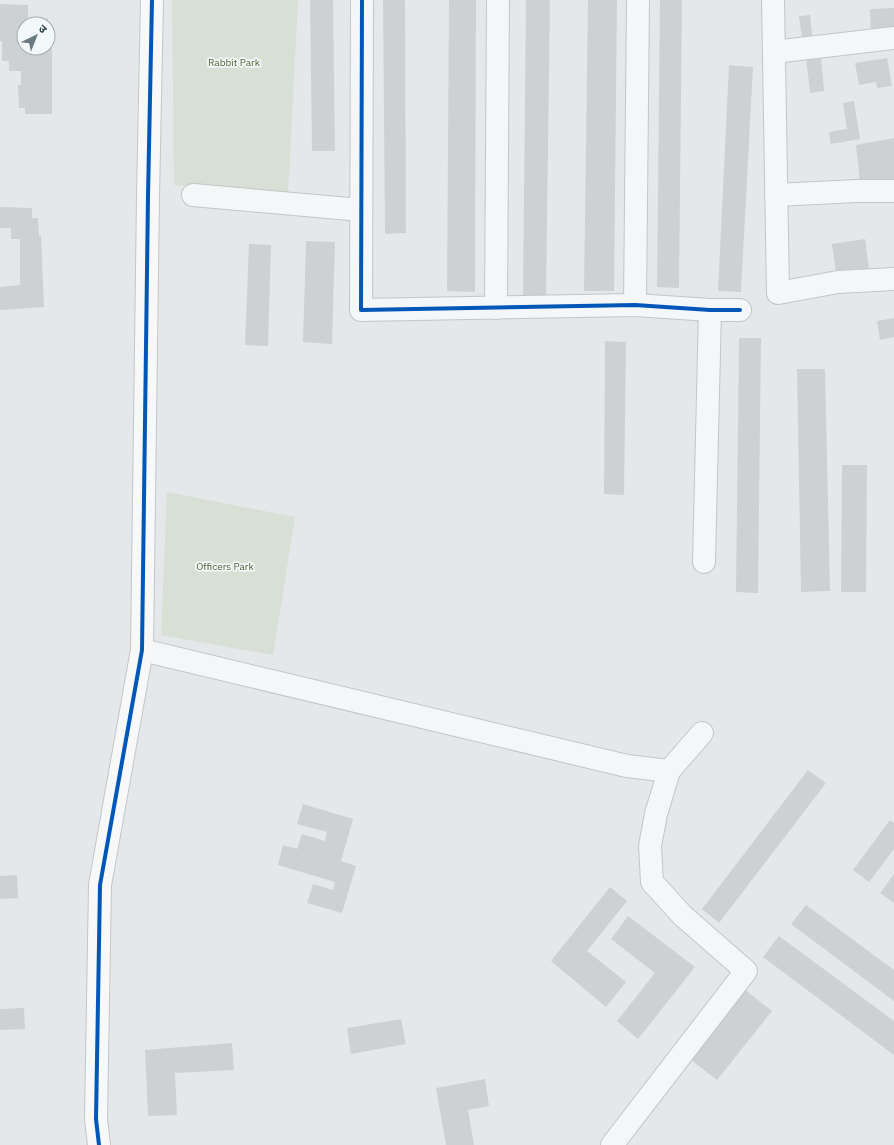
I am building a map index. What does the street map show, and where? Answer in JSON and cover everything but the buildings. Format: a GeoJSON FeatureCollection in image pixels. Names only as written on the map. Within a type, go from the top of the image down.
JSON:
{"type":"FeatureCollection","features":[{"type":"Feature","properties":{"kind":"street"},"geometry":{"type":"LineString","coordinates":[[99,1145],[96,1119],[100,885],[142,650],[152,0]]}},
{"type":"Feature","properties":{"kind":"street"},"geometry":{"type":"LineString","coordinates":[[362,0],[361,310],[635,305],[710,310],[740,310]]}},
{"type":"Feature","properties":{"kind":"street"},"geometry":{"type":"LineString","coordinates":[[496,308],[498,0]]}},
{"type":"Feature","properties":{"kind":"street"},"geometry":{"type":"LineString","coordinates":[[635,305],[638,0]]}},
{"type":"Feature","properties":{"kind":"street"},"geometry":{"type":"LineString","coordinates":[[773,0],[778,293],[838,282],[894,279]]}},
{"type":"Feature","properties":{"kind":"street"},"geometry":{"type":"LineString","coordinates":[[774,52],[894,38]]}},
{"type":"Feature","properties":{"kind":"street"},"geometry":{"type":"LineString","coordinates":[[776,195],[857,191],[894,191]]}},
{"type":"Feature","properties":{"kind":"street"},"geometry":{"type":"LineString","coordinates":[[193,195],[361,210]]}},
{"type":"Feature","properties":{"kind":"street"},"geometry":{"type":"LineString","coordinates":[[704,562],[710,310]]}},
{"type":"Feature","properties":{"kind":"street"},"geometry":{"type":"LineString","coordinates":[[142,650],[626,766],[669,771]]}},
{"type":"Feature","properties":{"kind":"street"},"geometry":{"type":"LineString","coordinates":[[612,1145],[746,971],[683,916],[652,882],[650,846],[656,814],[669,771],[702,733]]}},
{"type":"Feature","properties":{"kind":"green space","name":"Rabbit Park"},"geometry":{"type":"Polygon","coordinates":[[[172,0],[298,0],[288,194],[174,185],[172,0]]]}},
{"type":"Feature","properties":{"kind":"green space","name":"Officers Park"},"geometry":{"type":"Polygon","coordinates":[[[167,492],[295,517],[273,655],[161,635],[167,492]]]}},
{"type":"Feature","properties":{"kind":"cycle path"},"geometry":{"type":"LineString","coordinates":[[99,1145],[96,1119],[100,885],[142,650],[152,0]]}},
{"type":"Feature","properties":{"kind":"cycle path"},"geometry":{"type":"LineString","coordinates":[[362,0],[361,310],[635,305],[710,310],[740,310]]}}]}
